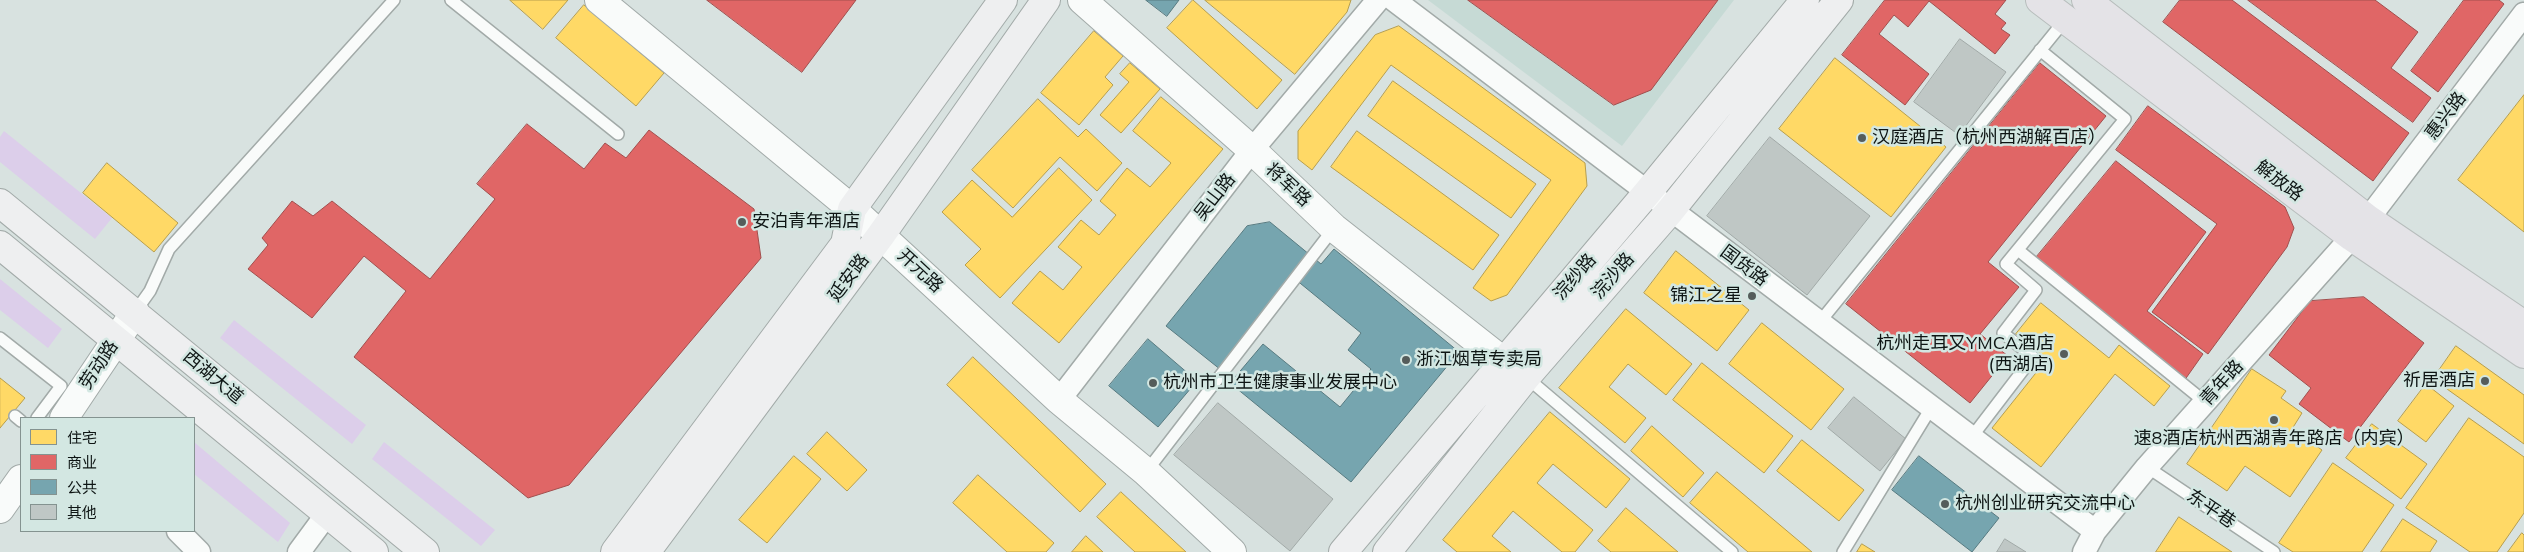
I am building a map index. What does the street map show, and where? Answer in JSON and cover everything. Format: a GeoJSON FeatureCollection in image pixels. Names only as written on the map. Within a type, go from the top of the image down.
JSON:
{"type":"FeatureCollection","features":[{"type":"Feature","properties":{"kind":"main road","name":"延安路"},"geometry":{"type":"LineString","coordinates":[[615,552],[845,244],[852,209],[1003,0]]}},
{"type":"Feature","properties":{"kind":"main road","name":"延安路"},"geometry":{"type":"LineString","coordinates":[[646,552],[881,235],[1046,0]]}},
{"type":"Feature","properties":{"kind":"main road","name":"浣纱路"},"geometry":{"type":"LineString","coordinates":[[1343,552],[1515,369],[1647,193],[1805,0]]}},
{"type":"Feature","properties":{"kind":"main road","name":"浣沙路"},"geometry":{"type":"LineString","coordinates":[[1387,552],[1515,369],[1670,210],[1838,0]]}},
{"type":"Feature","properties":{"kind":"main road","name":"解放路"},"geometry":{"type":"LineString","coordinates":[[2040,0],[2065,20],[2360,228],[2524,325]]}},
{"type":"Feature","properties":{"kind":"main road","name":"解放路"},"geometry":{"type":"LineString","coordinates":[[2086,0],[2360,228],[2524,354]]}},
{"type":"Feature","properties":{"kind":"main road","name":"西湖大道"},"geometry":{"type":"LineString","coordinates":[[0,203],[425,552]]}},
{"type":"Feature","properties":{"kind":"main road","name":"西湖大道"},"geometry":{"type":"LineString","coordinates":[[0,245],[117,339],[374,552]]}},
{"type":"Feature","properties":{"kind":"street","name":"开元路"},"geometry":{"type":"LineString","coordinates":[[599,0],[852,209],[1059,400],[1146,472],[1232,552]]}},
{"type":"Feature","properties":{"kind":"street","name":"将军路"},"geometry":{"type":"LineString","coordinates":[[1082,0],[1252,150],[1334,228],[1515,369]]}},
{"type":"Feature","properties":{"kind":"street","name":"吴山路"},"geometry":{"type":"LineString","coordinates":[[1059,400],[1252,150],[1378,0]]}},
{"type":"Feature","properties":{"kind":"street","name":"国货路"},"geometry":{"type":"LineString","coordinates":[[1394,0],[2095,531]]}},
{"type":"Feature","properties":{"kind":"street","name":"惠兴路"},"geometry":{"type":"LineString","coordinates":[[2360,228],[2524,16]]}},
{"type":"Feature","properties":{"kind":"street","name":"青年路"},"geometry":{"type":"LineString","coordinates":[[2084,552],[2095,531],[2147,467],[2360,228]]}},
{"type":"Feature","properties":{"kind":"street","name":"劳动路"},"geometry":{"type":"LineString","coordinates":[[67,417],[135,312]]}},
{"type":"Feature","properties":{"kind":"street"},"geometry":{"type":"LineString","coordinates":[[0,509],[20,480]]}},
{"type":"Feature","properties":{"kind":"street"},"geometry":{"type":"LineString","coordinates":[[299,552],[327,514]]}},
{"type":"Feature","properties":{"kind":"street"},"geometry":{"type":"LineString","coordinates":[[179,532],[199,552]]}},
{"type":"Feature","properties":{"kind":"lane"},"geometry":{"type":"LineString","coordinates":[[135,312],[150,291],[169,249],[394,0]]}},
{"type":"Feature","properties":{"kind":"lane"},"geometry":{"type":"LineString","coordinates":[[451,0],[618,134]]}},
{"type":"Feature","properties":{"kind":"lane"},"geometry":{"type":"LineString","coordinates":[[1819,323],[2065,20]]}},
{"type":"Feature","properties":{"kind":"lane"},"geometry":{"type":"LineString","coordinates":[[1971,438],[2033,357],[2003,333],[2036,290],[2006,264],[2125,119],[2040,50]]}},
{"type":"Feature","properties":{"kind":"lane"},"geometry":{"type":"LineString","coordinates":[[1146,472],[1334,228]]}},
{"type":"Feature","properties":{"kind":"lane"},"geometry":{"type":"LineString","coordinates":[[2018,250],[2206,402]]}},
{"type":"Feature","properties":{"kind":"lane"},"geometry":{"type":"LineString","coordinates":[[0,338],[61,386],[38,417]]}},
{"type":"Feature","properties":{"kind":"lane"},"geometry":{"type":"LineString","coordinates":[[1515,369],[1732,552]]}},
{"type":"Feature","properties":{"kind":"lane"},"geometry":{"type":"LineString","coordinates":[[1843,552],[1931,408]]}},
{"type":"Feature","properties":{"kind":"lane","name":"东平巷"},"geometry":{"type":"LineString","coordinates":[[2147,467],[2274,552]]}},
{"type":"Feature","properties":{"kind":"shaded area"},"geometry":{"type":"Polygon","coordinates":[[[1428,0],[1734,0],[1622,146],[1428,0]]]}},
{"type":"Feature","properties":{"kind":"shaded area"},"geometry":{"type":"Polygon","coordinates":[[[4,131],[112,218],[95,239],[0,162],[0,137],[4,131]]]}},
{"type":"Feature","properties":{"kind":"shaded area"},"geometry":{"type":"Polygon","coordinates":[[[0,279],[62,329],[48,348],[0,310],[0,279]]]}},
{"type":"Feature","properties":{"kind":"shaded area"},"geometry":{"type":"Polygon","coordinates":[[[234,320],[366,425],[352,444],[220,338],[234,320]]]}},
{"type":"Feature","properties":{"kind":"shaded area"},"geometry":{"type":"Polygon","coordinates":[[[384,442],[495,530],[481,546],[372,459],[384,442]]]}},
{"type":"Feature","properties":{"kind":"shaded area"},"geometry":{"type":"Polygon","coordinates":[[[195,443],[290,523],[278,542],[195,475],[195,443]]]}},
{"type":"Feature","properties":{"kind":"building: 住宅"},"geometry":{"type":"Polygon","coordinates":[[[510,0],[568,0],[543,29],[510,0]]]}},
{"type":"Feature","properties":{"kind":"building: 住宅"},"geometry":{"type":"Polygon","coordinates":[[[1193,0],[1282,80],[1257,109],[1167,28],[1193,0]]]}},
{"type":"Feature","properties":{"kind":"building: 住宅"},"geometry":{"type":"Polygon","coordinates":[[[1205,0],[1351,0],[1347,12],[1295,74],[1205,0]]]}},
{"type":"Feature","properties":{"kind":"building: 住宅"},"geometry":{"type":"Polygon","coordinates":[[[584,5],[664,73],[636,106],[556,38],[584,5]]]}},
{"type":"Feature","properties":{"kind":"building: 住宅"},"geometry":{"type":"Polygon","coordinates":[[[1399,26],[1585,163],[1587,186],[1507,295],[1491,301],[1473,288],[1551,180],[1391,65],[1312,170],[1298,159],[1298,131],[1375,35],[1399,26]]]}},
{"type":"Feature","properties":{"kind":"building: 住宅"},"geometry":{"type":"Polygon","coordinates":[[[1094,31],[1123,56],[1105,77],[1113,85],[1079,125],[1041,93],[1094,31]]]}},
{"type":"Feature","properties":{"kind":"building: 住宅","name":"汉庭酒店（杭州西湖解百店）"},"geometry":{"type":"Polygon","coordinates":[[[1835,58],[1946,147],[1891,217],[1779,129],[1835,58]]]}},
{"type":"Feature","properties":{"kind":"building: 住宅"},"geometry":{"type":"Polygon","coordinates":[[[1130,63],[1160,89],[1121,133],[1100,115],[1129,82],[1120,74],[1130,63]]]}},
{"type":"Feature","properties":{"kind":"building: 住宅"},"geometry":{"type":"Polygon","coordinates":[[[1393,81],[1536,184],[1511,218],[1368,116],[1393,81]]]}},
{"type":"Feature","properties":{"kind":"building: 住宅"},"geometry":{"type":"Polygon","coordinates":[[[2524,95],[2524,232],[2458,180],[2524,95]]]}},
{"type":"Feature","properties":{"kind":"building: 住宅"},"geometry":{"type":"Polygon","coordinates":[[[1161,97],[1223,149],[1059,343],[1012,303],[1040,271],[1063,290],[1082,267],[1058,247],[1081,220],[1099,235],[1116,215],[1100,201],[1127,168],[1150,187],[1171,163],[1133,131],[1161,97]]]}},
{"type":"Feature","properties":{"kind":"building: 住宅"},"geometry":{"type":"Polygon","coordinates":[[[1038,99],[1078,137],[1086,129],[1122,163],[1097,191],[1060,157],[1013,208],[972,170],[1038,99]]]}},
{"type":"Feature","properties":{"kind":"building: 住宅"},"geometry":{"type":"Polygon","coordinates":[[[1357,131],[1499,235],[1473,270],[1331,167],[1357,131]]]}},
{"type":"Feature","properties":{"kind":"building: 住宅"},"geometry":{"type":"Polygon","coordinates":[[[107,163],[178,223],[154,252],[83,193],[107,163]]]}},
{"type":"Feature","properties":{"kind":"building: 住宅"},"geometry":{"type":"Polygon","coordinates":[[[1059,168],[1092,200],[1000,298],[965,265],[981,249],[942,212],[972,180],[1012,217],[1059,168]]]}},
{"type":"Feature","properties":{"kind":"building: 住宅"},"geometry":{"type":"Polygon","coordinates":[[[1676,251],[1749,310],[1717,351],[1644,293],[1676,251]]]}},
{"type":"Feature","properties":{"kind":"building: 住宅"},"geometry":{"type":"Polygon","coordinates":[[[2041,303],[2109,358],[2119,345],[2170,386],[2154,406],[2115,374],[2041,467],[1992,428],[2047,359],[2016,334],[2041,303]]]}},
{"type":"Feature","properties":{"kind":"building: 住宅"},"geometry":{"type":"Polygon","coordinates":[[[1626,309],[1692,364],[1666,395],[1628,364],[1609,387],[1646,418],[1625,443],[1559,388],[1626,309]]]}},
{"type":"Feature","properties":{"kind":"building: 住宅"},"geometry":{"type":"Polygon","coordinates":[[[1762,323],[1844,389],[1811,430],[1729,364],[1762,323]]]}},
{"type":"Feature","properties":{"kind":"building: 住宅"},"geometry":{"type":"Polygon","coordinates":[[[2456,346],[2524,395],[2524,444],[2433,379],[2456,346]]]}},
{"type":"Feature","properties":{"kind":"building: 住宅"},"geometry":{"type":"Polygon","coordinates":[[[973,357],[1106,484],[1080,512],[947,385],[973,357]]]}},
{"type":"Feature","properties":{"kind":"building: 住宅"},"geometry":{"type":"Polygon","coordinates":[[[1702,363],[1793,436],[1764,473],[1673,400],[1702,363]]]}},
{"type":"Feature","properties":{"kind":"building: 住宅"},"geometry":{"type":"Polygon","coordinates":[[[2252,369],[2286,391],[2281,398],[2302,413],[2292,429],[2322,450],[2290,497],[2245,466],[2227,491],[2187,464],[2252,369]]]}},
{"type":"Feature","properties":{"kind":"building: 住宅"},"geometry":{"type":"Polygon","coordinates":[[[0,378],[25,398],[0,428],[0,378]]]}},
{"type":"Feature","properties":{"kind":"building: 住宅"},"geometry":{"type":"Polygon","coordinates":[[[2426,384],[2454,406],[2426,442],[2398,421],[2426,384]]]}},
{"type":"Feature","properties":{"kind":"building: 住宅"},"geometry":{"type":"Polygon","coordinates":[[[1550,412],[1630,479],[1606,508],[1553,464],[1537,483],[1593,530],[1575,552],[1562,552],[1513,511],[1492,536],[1511,552],[1457,552],[1443,540],[1550,412]]]}},
{"type":"Feature","properties":{"kind":"building: 住宅"},"geometry":{"type":"Polygon","coordinates":[[[2469,418],[2524,457],[2524,513],[2497,552],[2470,552],[2406,508],[2469,418]]]}},
{"type":"Feature","properties":{"kind":"building: 住宅"},"geometry":{"type":"Polygon","coordinates":[[[2372,424],[2427,464],[2401,499],[2346,458],[2372,424]]]}},
{"type":"Feature","properties":{"kind":"building: 住宅"},"geometry":{"type":"Polygon","coordinates":[[[1652,426],[1704,473],[1683,497],[1631,451],[1652,426]]]}},
{"type":"Feature","properties":{"kind":"building: 住宅"},"geometry":{"type":"Polygon","coordinates":[[[827,432],[867,470],[847,491],[807,454],[827,432]]]}},
{"type":"Feature","properties":{"kind":"building: 住宅"},"geometry":{"type":"Polygon","coordinates":[[[1802,440],[1864,490],[1839,521],[1777,471],[1802,440]]]}},
{"type":"Feature","properties":{"kind":"building: 住宅"},"geometry":{"type":"Polygon","coordinates":[[[794,456],[821,479],[767,543],[739,520],[794,456]]]}},
{"type":"Feature","properties":{"kind":"building: 住宅"},"geometry":{"type":"Polygon","coordinates":[[[2333,463],[2394,505],[2362,552],[2293,552],[2279,543],[2333,463]]]}},
{"type":"Feature","properties":{"kind":"building: 住宅"},"geometry":{"type":"Polygon","coordinates":[[[1717,472],[1812,552],[1748,552],[1690,503],[1717,472]]]}},
{"type":"Feature","properties":{"kind":"building: 住宅"},"geometry":{"type":"Polygon","coordinates":[[[978,475],[1054,543],[1046,552],[1007,552],[953,503],[978,475]]]}},
{"type":"Feature","properties":{"kind":"building: 住宅"},"geometry":{"type":"Polygon","coordinates":[[[1121,492],[1186,552],[1135,552],[1097,517],[1121,492]]]}},
{"type":"Feature","properties":{"kind":"building: 住宅"},"geometry":{"type":"Polygon","coordinates":[[[1626,508],[1678,552],[1611,552],[1598,541],[1626,508]]]}},
{"type":"Feature","properties":{"kind":"building: 住宅"},"geometry":{"type":"Polygon","coordinates":[[[2179,517],[2232,552],[2156,552],[2179,517]]]}},
{"type":"Feature","properties":{"kind":"building: 住宅"},"geometry":{"type":"Polygon","coordinates":[[[2403,519],[2437,541],[2430,552],[2381,552],[2403,519]]]}},
{"type":"Feature","properties":{"kind":"building: 住宅"},"geometry":{"type":"Polygon","coordinates":[[[2522,533],[2524,535],[2524,552],[2508,552],[2522,533]]]}},
{"type":"Feature","properties":{"kind":"building: 住宅"},"geometry":{"type":"Polygon","coordinates":[[[1086,536],[1103,552],[1072,552],[1086,536]]]}},
{"type":"Feature","properties":{"kind":"building: 住宅"},"geometry":{"type":"Polygon","coordinates":[[[1862,544],[1875,552],[1857,552],[1862,544]]]}},
{"type":"Feature","properties":{"kind":"building: 商业"},"geometry":{"type":"Polygon","coordinates":[[[707,0],[856,0],[802,72],[707,0]]]}},
{"type":"Feature","properties":{"kind":"building: 商业"},"geometry":{"type":"Polygon","coordinates":[[[1468,0],[1718,0],[1651,90],[1614,105],[1468,0]]]}},
{"type":"Feature","properties":{"kind":"building: 商业"},"geometry":{"type":"Polygon","coordinates":[[[1885,0],[2006,0],[1995,14],[2006,23],[2001,29],[2010,35],[1995,54],[1929,1],[1908,27],[1894,15],[1879,34],[1929,74],[1905,105],[1842,55],[1885,0]]]}},
{"type":"Feature","properties":{"kind":"building: 商业"},"geometry":{"type":"Polygon","coordinates":[[[2180,0],[2232,0],[2409,133],[2373,181],[2163,22],[2180,0]]]}},
{"type":"Feature","properties":{"kind":"building: 商业"},"geometry":{"type":"Polygon","coordinates":[[[2248,0],[2375,0],[2418,32],[2391,68],[2431,98],[2413,122],[2248,0]]]}},
{"type":"Feature","properties":{"kind":"building: 商业"},"geometry":{"type":"Polygon","coordinates":[[[2464,0],[2499,0],[2504,4],[2438,92],[2411,71],[2464,0]]]}},
{"type":"Feature","properties":{"kind":"building: 商业"},"geometry":{"type":"Polygon","coordinates":[[[2040,63],[2106,116],[1988,262],[2019,287],[1980,334],[2008,356],[1970,403],[1846,304],[2040,63]]]}},
{"type":"Feature","properties":{"kind":"building: 商业"},"geometry":{"type":"Polygon","coordinates":[[[2148,106],[2285,207],[2294,228],[2287,247],[2208,354],[2152,312],[2217,224],[2116,150],[2148,106]]]}},
{"type":"Feature","properties":{"kind":"building: 商业"},"geometry":{"type":"Polygon","coordinates":[[[527,124],[584,169],[605,143],[626,158],[649,130],[754,209],[761,258],[569,485],[528,498],[354,357],[406,291],[364,256],[312,318],[248,269],[268,245],[262,238],[292,201],[313,216],[332,201],[430,279],[495,199],[477,184],[527,124]]]}},
{"type":"Feature","properties":{"kind":"building: 商业"},"geometry":{"type":"Polygon","coordinates":[[[2116,161],[2206,232],[2147,311],[2203,354],[2184,381],[2034,260],[2116,161]]]}},
{"type":"Feature","properties":{"kind":"building: 商业"},"geometry":{"type":"Polygon","coordinates":[[[2364,297],[2424,343],[2349,442],[2299,404],[2311,388],[2269,355],[2310,301],[2364,297]]]}},
{"type":"Feature","properties":{"kind":"building: 公共"},"geometry":{"type":"Polygon","coordinates":[[[1146,0],[1179,0],[1167,16],[1146,0]]]}},
{"type":"Feature","properties":{"kind":"building: 公共","name":"浙江烟草专卖局"},"geometry":{"type":"Polygon","coordinates":[[[1270,222],[1321,264],[1334,249],[1459,352],[1351,482],[1230,383],[1263,344],[1340,407],[1371,369],[1348,350],[1361,333],[1295,279],[1221,370],[1166,326],[1247,226],[1270,222]]]}},
{"type":"Feature","properties":{"kind":"building: 公共","name":"杭州市卫生健康事业发展中心"},"geometry":{"type":"Polygon","coordinates":[[[1148,339],[1197,381],[1158,427],[1109,386],[1148,339]]]}},
{"type":"Feature","properties":{"kind":"building: 公共","name":"杭州创业研究交流中心"},"geometry":{"type":"Polygon","coordinates":[[[1919,456],[1999,518],[1972,552],[1892,490],[1919,456]]]}},
{"type":"Feature","properties":{"kind":"building: 其他"},"geometry":{"type":"Polygon","coordinates":[[[1960,39],[2006,72],[1959,135],[1914,102],[1960,39]]]}},
{"type":"Feature","properties":{"kind":"building: 其他"},"geometry":{"type":"Polygon","coordinates":[[[1770,137],[1870,216],[1807,295],[1707,216],[1770,137]]]}},
{"type":"Feature","properties":{"kind":"building: 其他"},"geometry":{"type":"Polygon","coordinates":[[[1854,397],[1906,439],[1880,471],[1828,428],[1854,397]]]}},
{"type":"Feature","properties":{"kind":"building: 其他"},"geometry":{"type":"Polygon","coordinates":[[[1218,403],[1333,499],[1290,551],[1174,455],[1218,403]]]}},
{"type":"Feature","properties":{"kind":"building: 其他"},"geometry":{"type":"Polygon","coordinates":[[[2005,539],[2026,552],[1997,552],[2005,539]]]}},
{"type":"Feature","properties":{"kind":"place","name":"汉庭酒店（杭州西湖解百店）"},"geometry":{"type":"Point","coordinates":[1862,138]}},
{"type":"Feature","properties":{"kind":"place","name":"安泊青年酒店"},"geometry":{"type":"Point","coordinates":[742,222]}},
{"type":"Feature","properties":{"kind":"place","name":"锦江之星"},"geometry":{"type":"Point","coordinates":[1752,296]}},
{"type":"Feature","properties":{"kind":"place","name":"杭州走耳又YMCA酒店 (西湖店)"},"geometry":{"type":"Point","coordinates":[2064,354]}},
{"type":"Feature","properties":{"kind":"place","name":"浙江烟草专卖局"},"geometry":{"type":"Point","coordinates":[1406,360]}},
{"type":"Feature","properties":{"kind":"place","name":"祈居酒店"},"geometry":{"type":"Point","coordinates":[2485,381]}},
{"type":"Feature","properties":{"kind":"place","name":"杭州市卫生健康事业发展中心"},"geometry":{"type":"Point","coordinates":[1153,383]}},
{"type":"Feature","properties":{"kind":"place","name":"速8酒店杭州西湖青年路店（内宾）"},"geometry":{"type":"Point","coordinates":[2274,420]}},
{"type":"Feature","properties":{"kind":"place","name":"杭州创业研究交流中心"},"geometry":{"type":"Point","coordinates":[1945,504]}}]}
